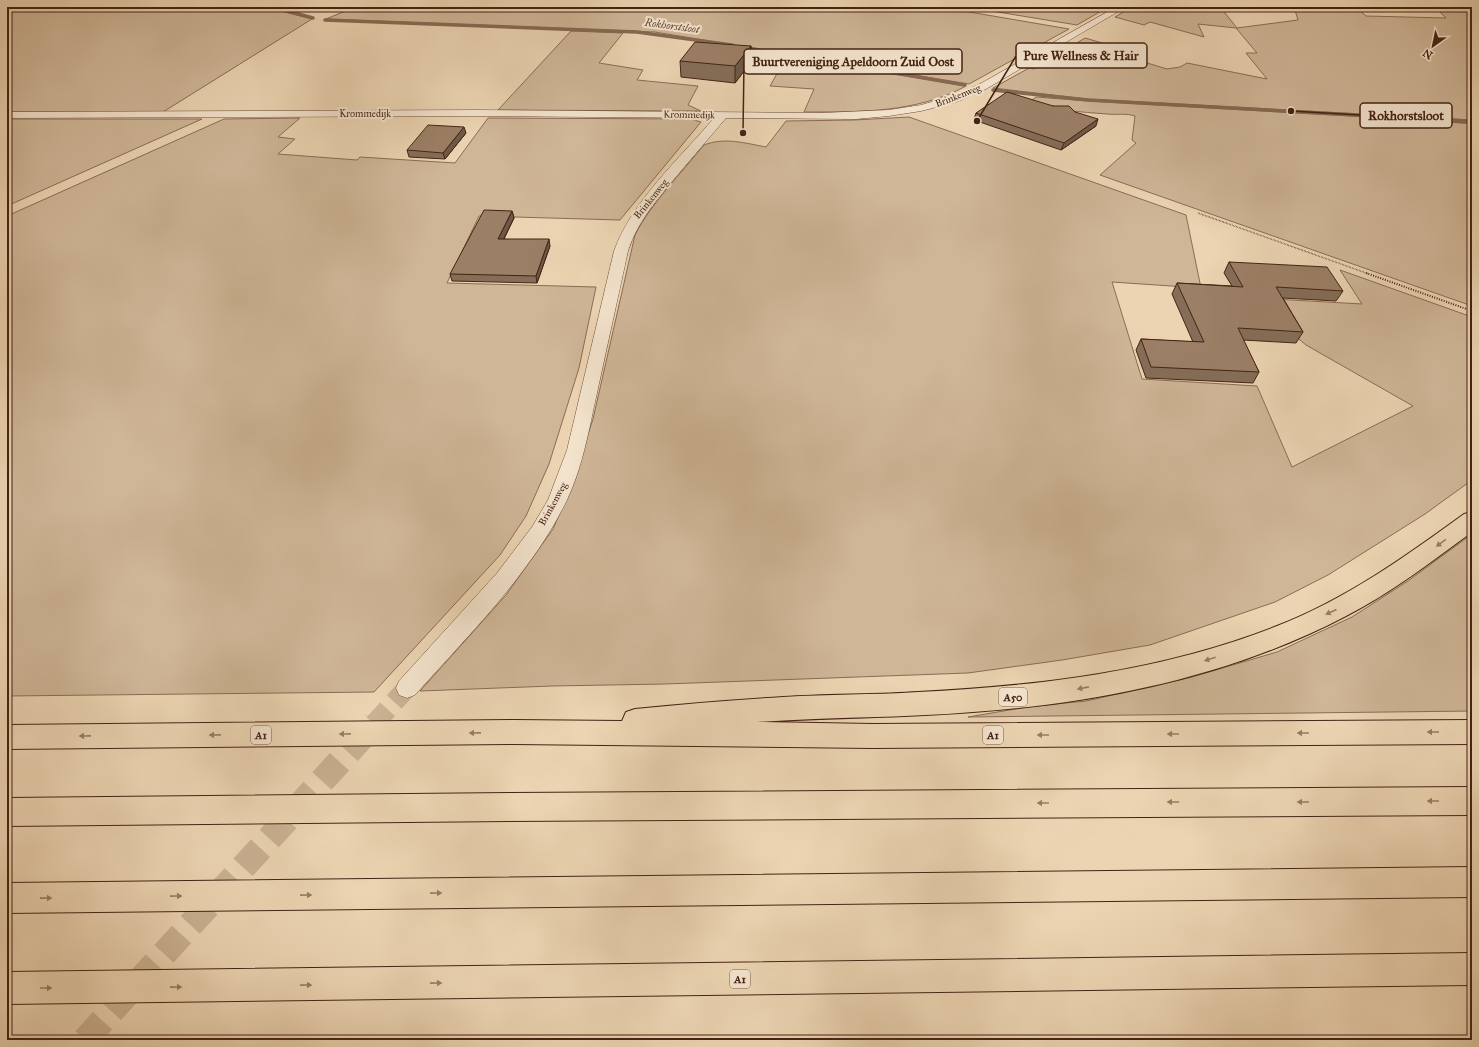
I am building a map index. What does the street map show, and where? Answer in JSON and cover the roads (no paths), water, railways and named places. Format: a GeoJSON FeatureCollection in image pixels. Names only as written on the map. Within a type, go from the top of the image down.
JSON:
{"type":"FeatureCollection","features":[{"type":"Feature","properties":{"kind":"highway","name":"A50"},"geometry":{"type":"LineString","coordinates":[[514,732],[763,710],[922,704],[993,699],[1064,692],[1149,675],[1231,653],[1265,641],[1335,611],[1364,595],[1416,561],[1472,520]]}},
{"type":"Feature","properties":{"kind":"highway","name":"A1"},"geometry":{"type":"LineString","coordinates":[[7,737],[514,732],[881,736],[1472,732]]}},
{"type":"Feature","properties":{"kind":"highway"},"geometry":{"type":"LineString","coordinates":[[7,812],[509,807],[1472,801]]}},
{"type":"Feature","properties":{"kind":"highway"},"geometry":{"type":"LineString","coordinates":[[7,898],[1472,882]]}},
{"type":"Feature","properties":{"kind":"highway","name":"A1"},"geometry":{"type":"LineString","coordinates":[[7,988],[1472,969]]}},
{"type":"Feature","properties":{"kind":"street","name":"Brinkenweg"},"geometry":{"type":"LineString","coordinates":[[407,688],[510,573],[554,507],[567,479],[576,450],[620,251],[626,237],[639,213],[650,199],[723,115],[863,115],[901,111],[942,103],[961,97],[982,87],[1122,7]]}},
{"type":"Feature","properties":{"kind":"street","name":"Krommedijk"},"geometry":{"type":"LineString","coordinates":[[7,115],[469,113],[723,115]]}},
{"type":"Feature","properties":{"kind":"waterway","name":"Rokhorstsloot"},"geometry":{"type":"LineString","coordinates":[[272,7],[313,18]]}},
{"type":"Feature","properties":{"kind":"waterway","name":"Rokhorstsloot"},"geometry":{"type":"LineString","coordinates":[[325,20],[637,32],[732,45]]}},
{"type":"Feature","properties":{"kind":"waterway","name":"Rokhorstsloot"},"geometry":{"type":"LineString","coordinates":[[742,47],[965,85]]}},
{"type":"Feature","properties":{"kind":"waterway","name":"Rokhorstsloot"},"geometry":{"type":"LineString","coordinates":[[993,90],[1088,100],[1446,120]]}},
{"type":"Feature","properties":{"kind":"waterway","name":"Rokhorstsloot"},"geometry":{"type":"LineString","coordinates":[[1428,119],[1472,122]]}},
{"type":"Feature","properties":{"kind":"tunnel"},"geometry":{"type":"LineString","coordinates":[[374,724],[407,688]]}},
{"type":"Feature","properties":{"kind":"tunnel"},"geometry":{"type":"LineString","coordinates":[[85,1040],[375,723]]}},
{"type":"Feature","properties":{"kind":"place","name":"Rokhorstsloot"},"geometry":{"type":"Point","coordinates":[1291,111]}},
{"type":"Feature","properties":{"kind":"place","name":"Pure Wellness & Hair"},"geometry":{"type":"Point","coordinates":[977,121]}},
{"type":"Feature","properties":{"kind":"place","name":"Buurtvereniging Apeldoorn Zuid Oost"},"geometry":{"type":"Point","coordinates":[743,133]}}]}
